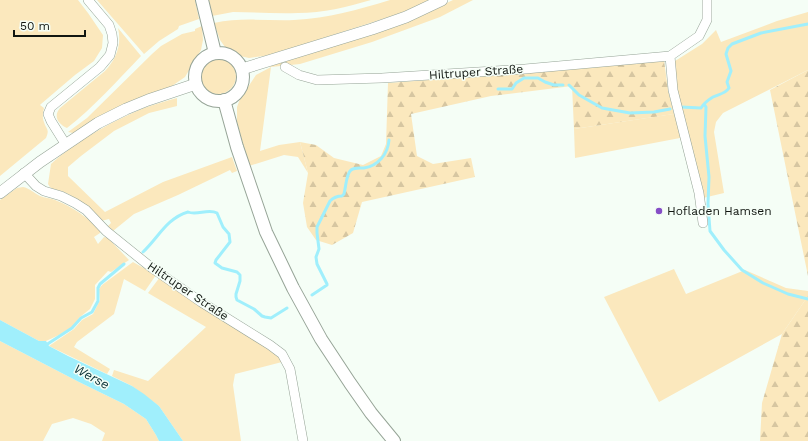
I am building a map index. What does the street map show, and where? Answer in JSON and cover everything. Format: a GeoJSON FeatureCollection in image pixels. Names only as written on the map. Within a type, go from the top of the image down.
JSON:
{"type":"FeatureCollection","features":[{"type":"Feature","properties":{"kind":"main road"},"geometry":{"type":"LineString","coordinates":[[202,0],[215,53]]}},
{"type":"Feature","properties":{"kind":"main road"},"geometry":{"type":"LineString","coordinates":[[224,53],[232,56],[242,69],[243,78],[240,87],[230,98],[224,100],[216,101],[208,99],[200,92],[196,84],[196,68],[201,60],[208,55],[224,53]]}},
{"type":"Feature","properties":{"kind":"main road"},"geometry":{"type":"LineString","coordinates":[[224,100],[237,147],[266,232],[293,288],[321,338],[350,383],[371,413],[394,441]]}},
{"type":"Feature","properties":{"kind":"street"},"geometry":{"type":"LineString","coordinates":[[66,144],[48,114],[51,107],[100,67],[110,55],[113,43],[109,25],[88,0]]}},
{"type":"Feature","properties":{"kind":"street"},"geometry":{"type":"LineString","coordinates":[[242,69],[406,17],[442,0]]}},
{"type":"Feature","properties":{"kind":"street","name":"Hiltruper Straße"},"geometry":{"type":"LineString","coordinates":[[285,67],[298,75],[317,80],[382,78],[525,69],[670,56],[699,36],[707,20],[707,0]]}},
{"type":"Feature","properties":{"kind":"street"},"geometry":{"type":"LineString","coordinates":[[670,56],[673,90],[699,193],[703,223]]}},
{"type":"Feature","properties":{"kind":"street"},"geometry":{"type":"LineString","coordinates":[[0,193],[24,173],[98,123],[148,100],[196,84]]}},
{"type":"Feature","properties":{"kind":"street","name":"Hiltruper Straße"},"geometry":{"type":"LineString","coordinates":[[24,173],[36,186],[44,191],[61,196],[86,210],[106,231],[152,268],[201,302],[282,354],[290,369],[303,441]]}},
{"type":"Feature","properties":{"kind":"green space"},"geometry":{"type":"Polygon","coordinates":[[[0,0],[78,0],[103,35],[102,48],[94,61],[40,105],[44,108],[43,118],[48,131],[46,138],[0,176],[0,0]]]}},
{"type":"Feature","properties":{"kind":"green space"},"geometry":{"type":"Polygon","coordinates":[[[97,0],[195,0],[199,19],[179,26],[178,29],[159,41],[144,54],[97,0]]]}},
{"type":"Feature","properties":{"kind":"green space"},"geometry":{"type":"Polygon","coordinates":[[[209,0],[371,0],[317,12],[233,12],[212,16],[209,0]]]}},
{"type":"Feature","properties":{"kind":"green space"},"geometry":{"type":"Polygon","coordinates":[[[390,0],[432,0],[401,13],[271,55],[249,58],[240,56],[225,47],[220,40],[214,23],[234,20],[294,20],[319,17],[354,10],[390,0]]]}},
{"type":"Feature","properties":{"kind":"green space"},"geometry":{"type":"Polygon","coordinates":[[[453,0],[473,0],[440,17],[372,42],[300,64],[271,67],[270,65],[428,12],[453,0]]]}},
{"type":"Feature","properties":{"kind":"green space"},"geometry":{"type":"Polygon","coordinates":[[[808,12],[808,70],[723,113],[716,122],[714,132],[724,193],[703,198],[680,138],[575,158],[574,129],[680,113],[674,90],[675,61],[702,44],[716,30],[721,42],[777,21],[808,12]]]}},
{"type":"Feature","properties":{"kind":"green space"},"geometry":{"type":"Polygon","coordinates":[[[202,26],[203,40],[201,50],[185,77],[172,86],[106,114],[73,133],[68,132],[87,118],[161,46],[182,34],[195,31],[195,29],[202,26]]]}},
{"type":"Feature","properties":{"kind":"green space"},"geometry":{"type":"Polygon","coordinates":[[[118,28],[141,56],[105,94],[67,128],[59,122],[57,117],[58,111],[105,71],[112,62],[119,46],[118,28]]]}},
{"type":"Feature","properties":{"kind":"green space"},"geometry":{"type":"Polygon","coordinates":[[[222,58],[231,63],[235,69],[235,83],[231,89],[222,94],[214,94],[205,89],[201,83],[200,72],[205,63],[211,59],[222,58]]]}},
{"type":"Feature","properties":{"kind":"green space"},"geometry":{"type":"Polygon","coordinates":[[[664,60],[668,90],[674,114],[574,129],[572,86],[491,96],[411,114],[417,156],[433,164],[471,158],[475,177],[362,202],[353,233],[332,245],[316,240],[307,227],[303,203],[308,173],[300,142],[316,145],[334,158],[363,165],[381,156],[386,144],[388,83],[525,73],[664,60]]]}},
{"type":"Feature","properties":{"kind":"green space"},"geometry":{"type":"Polygon","coordinates":[[[271,67],[260,151],[279,145],[300,142],[308,173],[298,157],[284,155],[249,166],[237,122],[237,107],[240,99],[256,75],[271,67]]]}},
{"type":"Feature","properties":{"kind":"green space"},"geometry":{"type":"Polygon","coordinates":[[[808,70],[808,276],[770,90],[808,70]]]}},
{"type":"Feature","properties":{"kind":"green space"},"geometry":{"type":"Polygon","coordinates":[[[177,98],[177,106],[149,113],[114,131],[68,167],[68,176],[105,212],[163,182],[232,157],[237,171],[232,173],[230,170],[134,214],[113,231],[108,226],[111,223],[109,219],[101,221],[74,197],[49,186],[51,164],[72,147],[95,132],[132,113],[177,98]]]}},
{"type":"Feature","properties":{"kind":"green space"},"geometry":{"type":"Polygon","coordinates":[[[23,187],[40,196],[62,203],[79,213],[100,230],[100,233],[94,237],[98,244],[104,237],[108,238],[129,260],[111,272],[108,271],[95,285],[95,299],[90,309],[80,317],[72,327],[46,341],[39,341],[0,320],[0,200],[17,188],[23,187]]]}},
{"type":"Feature","properties":{"kind":"green space"},"geometry":{"type":"Polygon","coordinates":[[[133,262],[156,275],[145,291],[124,279],[114,314],[77,342],[74,347],[110,369],[107,374],[49,346],[74,329],[82,320],[93,314],[100,300],[99,289],[102,285],[133,262]]]}},
{"type":"Feature","properties":{"kind":"green space"},"geometry":{"type":"Polygon","coordinates":[[[674,269],[686,294],[745,270],[786,288],[808,291],[808,296],[782,334],[659,402],[604,297],[674,269]]]}},
{"type":"Feature","properties":{"kind":"green space"},"geometry":{"type":"Polygon","coordinates":[[[160,277],[279,356],[282,362],[235,374],[233,385],[241,441],[183,441],[159,406],[132,386],[112,376],[114,370],[148,381],[206,327],[148,293],[160,277]]]}},
{"type":"Feature","properties":{"kind":"green space"},"geometry":{"type":"Polygon","coordinates":[[[808,296],[808,441],[760,441],[762,403],[782,334],[808,296]]]}},
{"type":"Feature","properties":{"kind":"green space"},"geometry":{"type":"Polygon","coordinates":[[[0,341],[124,404],[146,419],[159,441],[102,441],[105,433],[91,424],[73,418],[52,424],[43,441],[0,441],[0,341]]]}},
{"type":"Feature","properties":{"kind":"water","name":"Werse"},"geometry":{"type":"Polygon","coordinates":[[[0,320],[39,341],[46,341],[49,346],[68,356],[132,386],[159,406],[183,441],[159,441],[146,419],[124,404],[0,341],[0,320]]]}},
{"type":"Feature","properties":{"kind":"waterway"},"geometry":{"type":"LineString","coordinates":[[681,107],[701,108],[709,99],[724,93],[729,88],[727,82],[731,71],[726,54],[728,48],[732,44],[761,33],[808,24]]}},
{"type":"Feature","properties":{"kind":"waterway"},"geometry":{"type":"LineString","coordinates":[[498,89],[512,89],[516,83],[524,78],[538,78],[554,85],[563,85]]}},
{"type":"Feature","properties":{"kind":"waterway"},"geometry":{"type":"LineString","coordinates":[[569,85],[579,95],[602,108],[630,113],[654,112],[670,109]]}},
{"type":"Feature","properties":{"kind":"waterway"},"geometry":{"type":"LineString","coordinates":[[704,104],[706,107],[705,136],[709,177],[708,204],[710,231],[724,250],[742,270],[763,283],[788,294],[808,299]]}},
{"type":"Feature","properties":{"kind":"waterway"},"geometry":{"type":"LineString","coordinates":[[312,295],[327,285],[317,264],[316,257],[319,249],[317,227],[330,201],[344,194],[349,172],[354,168],[369,167],[378,162],[387,150],[389,140]]}},
{"type":"Feature","properties":{"kind":"waterway"},"geometry":{"type":"LineString","coordinates":[[143,252],[168,224],[181,215],[188,212],[195,213],[210,211],[217,213],[223,227],[229,234],[230,242],[215,263],[222,268],[237,272],[240,275],[240,281],[236,294],[237,300],[254,309],[262,316],[271,318],[287,308]]}},
{"type":"Feature","properties":{"kind":"waterway"},"geometry":{"type":"LineString","coordinates":[[46,345],[72,328],[81,318],[92,312],[98,301],[98,288],[100,284],[124,264]]}},
{"type":"Feature","properties":{"kind":"place","name":"Hofladen Hamsen"},"geometry":{"type":"Point","coordinates":[659,211]}}]}
